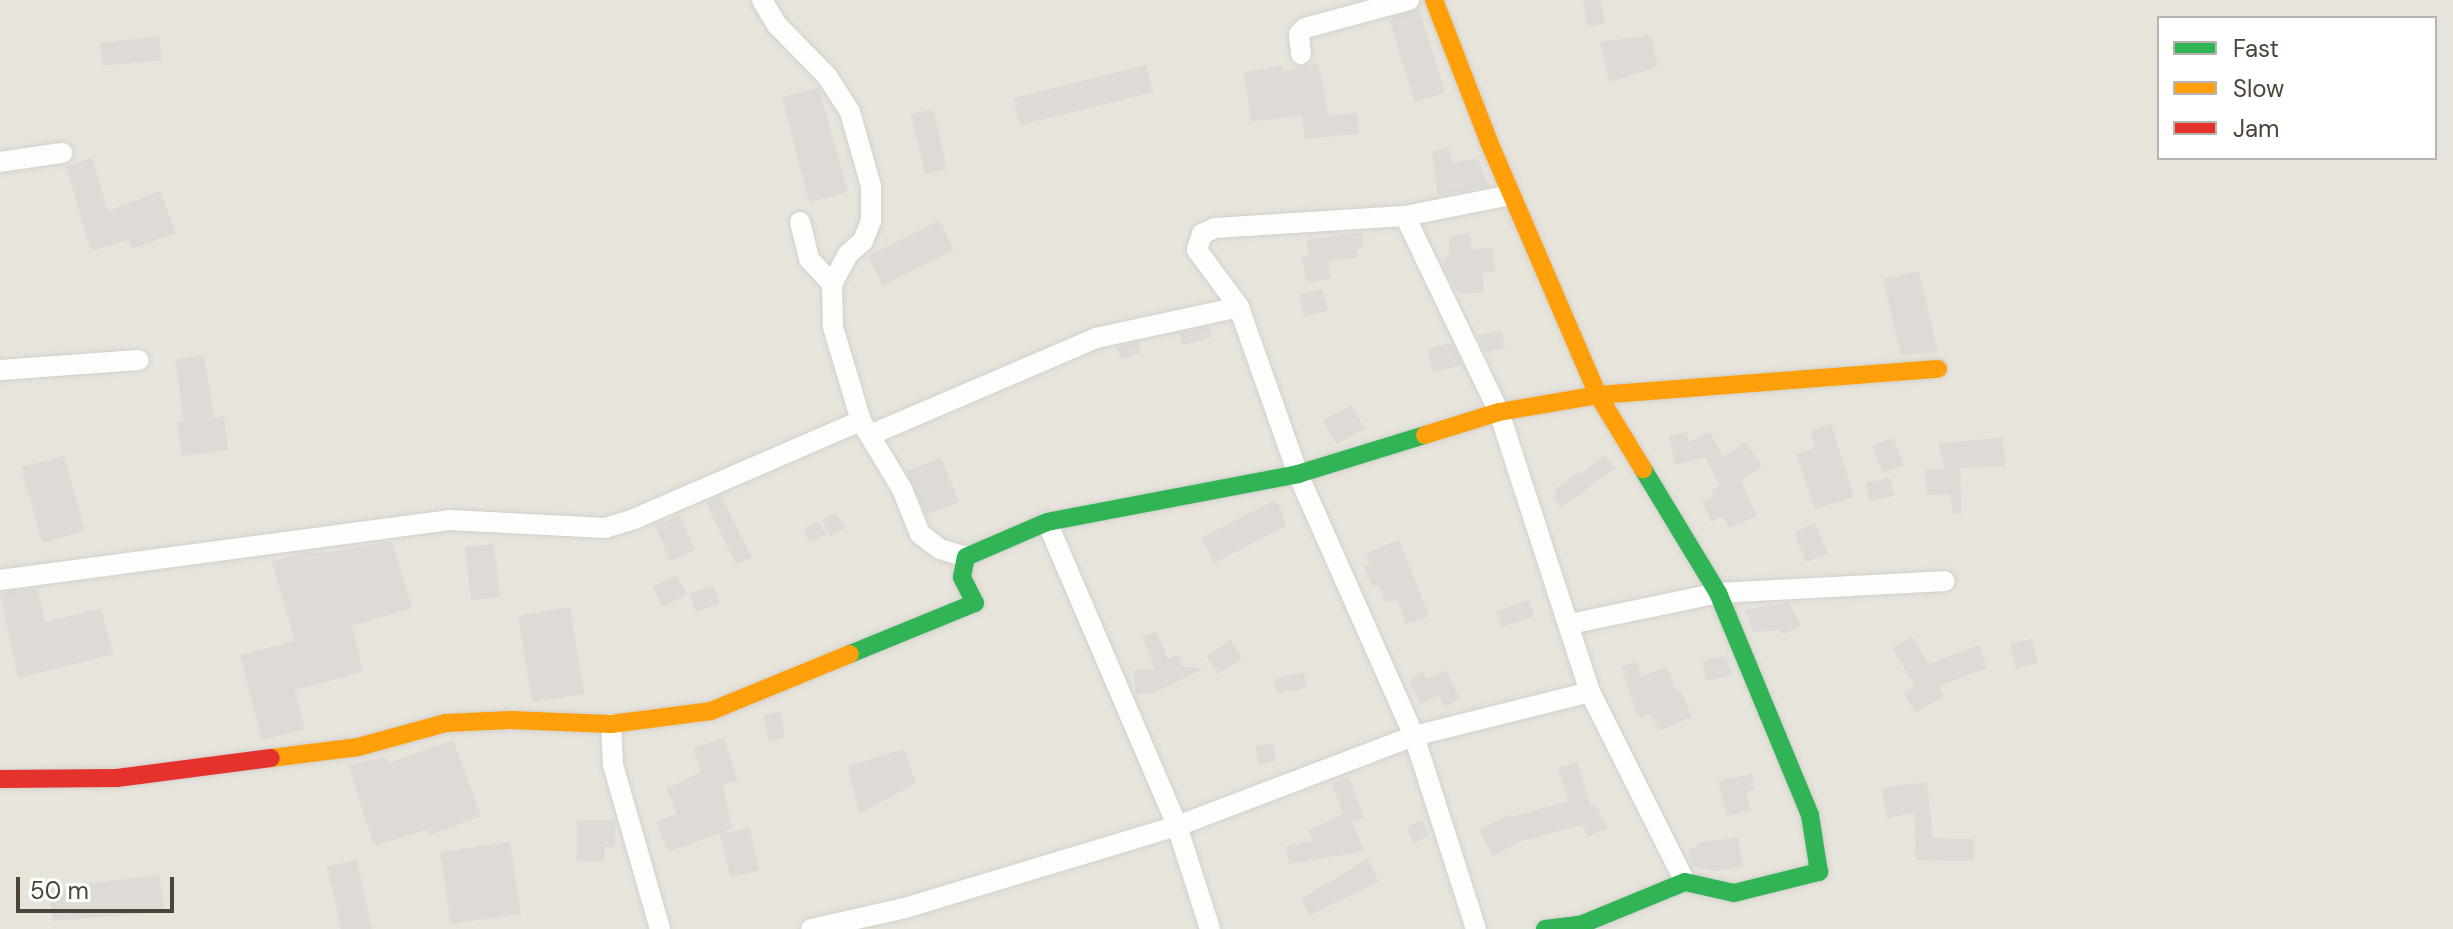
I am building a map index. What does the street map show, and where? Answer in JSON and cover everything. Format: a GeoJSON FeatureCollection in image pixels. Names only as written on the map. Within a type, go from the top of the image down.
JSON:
{"type":"FeatureCollection","features":[{"type":"Feature","properties":{"kind":"street"},"geometry":{"type":"LineString","coordinates":[[0,779],[117,778],[358,747],[446,723],[510,720],[611,724],[711,711],[975,603],[964,567],[920,534],[902,489],[866,428],[833,327],[832,284],[848,254],[863,241],[871,221],[871,186],[850,112],[827,76],[777,25],[762,0]]}},
{"type":"Feature","properties":{"kind":"street"},"geometry":{"type":"LineString","coordinates":[[1301,54],[1299,34],[1305,28],[1409,0]]}},
{"type":"Feature","properties":{"kind":"street"},"geometry":{"type":"LineString","coordinates":[[1434,0],[1511,195],[1598,395],[1718,593],[1810,815],[1819,872],[1734,893],[1685,882],[1580,925],[1545,929]]}},
{"type":"Feature","properties":{"kind":"street"},"geometry":{"type":"LineString","coordinates":[[0,162],[62,153]]}},
{"type":"Feature","properties":{"kind":"street"},"geometry":{"type":"LineString","coordinates":[[1476,929],[1414,736],[1298,474],[1239,307],[1197,250],[1202,234],[1215,228],[1405,216],[1511,195]]}},
{"type":"Feature","properties":{"kind":"street"},"geometry":{"type":"LineString","coordinates":[[1405,216],[1499,412],[1590,692],[1685,882]]}},
{"type":"Feature","properties":{"kind":"street"},"geometry":{"type":"LineString","coordinates":[[800,222],[809,259],[832,284]]}},
{"type":"Feature","properties":{"kind":"street"},"geometry":{"type":"LineString","coordinates":[[0,580],[449,520],[605,528],[1096,338],[1239,307]]}},
{"type":"Feature","properties":{"kind":"street"},"geometry":{"type":"LineString","coordinates":[[0,370],[139,360]]}},
{"type":"Feature","properties":{"kind":"street"},"geometry":{"type":"LineString","coordinates":[[964,567],[1047,522],[1298,474],[1499,412],[1598,395],[1938,369]]}},
{"type":"Feature","properties":{"kind":"street"},"geometry":{"type":"LineString","coordinates":[[1047,522],[1177,826],[1210,929]]}},
{"type":"Feature","properties":{"kind":"street"},"geometry":{"type":"LineString","coordinates":[[1570,624],[1718,593],[1945,581]]}},
{"type":"Feature","properties":{"kind":"street"},"geometry":{"type":"LineString","coordinates":[[811,929],[905,908],[1177,826],[1414,736],[1590,692]]}},
{"type":"Feature","properties":{"kind":"street"},"geometry":{"type":"LineString","coordinates":[[611,724],[613,765],[660,929]]}},
{"type":"Feature","properties":{"kind":"shaded area"},"geometry":{"type":"Polygon","coordinates":[[[0,0],[2453,0],[2453,929],[0,929],[0,0]]]}},
{"type":"Feature","properties":{"kind":"building"},"geometry":{"type":"Polygon","coordinates":[[[1583,0],[1601,0],[1605,24],[1587,27],[1583,0]]]}},
{"type":"Feature","properties":{"kind":"building"},"geometry":{"type":"Polygon","coordinates":[[[1419,8],[1445,93],[1415,102],[1389,19],[1419,8]]]}},
{"type":"Feature","properties":{"kind":"building"},"geometry":{"type":"Polygon","coordinates":[[[1651,35],[1658,67],[1609,82],[1600,42],[1651,35]]]}},
{"type":"Feature","properties":{"kind":"building"},"geometry":{"type":"Polygon","coordinates":[[[159,36],[162,60],[103,66],[100,43],[159,36]]]}},
{"type":"Feature","properties":{"kind":"building"},"geometry":{"type":"Polygon","coordinates":[[[1318,63],[1329,116],[1357,113],[1359,134],[1305,139],[1302,115],[1251,122],[1244,72],[1282,66],[1283,71],[1318,63]]]}},
{"type":"Feature","properties":{"kind":"building"},"geometry":{"type":"Polygon","coordinates":[[[1146,65],[1153,92],[1020,125],[1013,98],[1146,65]]]}},
{"type":"Feature","properties":{"kind":"building"},"geometry":{"type":"Polygon","coordinates":[[[819,88],[848,192],[809,202],[782,97],[819,88]]]}},
{"type":"Feature","properties":{"kind":"building"},"geometry":{"type":"Polygon","coordinates":[[[933,109],[947,169],[925,174],[911,114],[933,109]]]}},
{"type":"Feature","properties":{"kind":"building"},"geometry":{"type":"Polygon","coordinates":[[[1449,148],[1452,163],[1477,158],[1489,186],[1438,196],[1432,151],[1449,148]]]}},
{"type":"Feature","properties":{"kind":"building"},"geometry":{"type":"Polygon","coordinates":[[[92,158],[108,211],[160,191],[176,233],[132,249],[128,240],[91,251],[66,166],[92,158]]]}},
{"type":"Feature","properties":{"kind":"building"},"geometry":{"type":"Polygon","coordinates":[[[940,220],[954,250],[883,286],[868,256],[940,220]]]}},
{"type":"Feature","properties":{"kind":"building"},"geometry":{"type":"Polygon","coordinates":[[[1362,232],[1364,248],[1357,249],[1358,258],[1328,261],[1331,279],[1307,283],[1302,256],[1309,255],[1306,240],[1362,232]]]}},
{"type":"Feature","properties":{"kind":"building"},"geometry":{"type":"Polygon","coordinates":[[[1470,233],[1472,250],[1492,247],[1495,271],[1482,273],[1484,292],[1464,294],[1455,289],[1443,265],[1450,249],[1449,236],[1470,233]]]}},
{"type":"Feature","properties":{"kind":"building"},"geometry":{"type":"Polygon","coordinates":[[[1919,271],[1938,352],[1901,355],[1883,279],[1919,271]]]}},
{"type":"Feature","properties":{"kind":"building"},"geometry":{"type":"Polygon","coordinates":[[[1322,289],[1328,311],[1304,316],[1299,295],[1322,289]]]}},
{"type":"Feature","properties":{"kind":"building"},"geometry":{"type":"Polygon","coordinates":[[[1209,327],[1212,337],[1182,345],[1179,333],[1209,327]]]}},
{"type":"Feature","properties":{"kind":"building"},"geometry":{"type":"Polygon","coordinates":[[[1502,331],[1505,349],[1485,352],[1478,335],[1502,331]]]}},
{"type":"Feature","properties":{"kind":"building"},"geometry":{"type":"Polygon","coordinates":[[[1138,342],[1141,353],[1121,359],[1117,347],[1138,342]]]}},
{"type":"Feature","properties":{"kind":"building"},"geometry":{"type":"Polygon","coordinates":[[[1452,343],[1462,365],[1433,372],[1427,349],[1452,343]]]}},
{"type":"Feature","properties":{"kind":"building"},"geometry":{"type":"Polygon","coordinates":[[[204,355],[214,418],[224,416],[228,450],[182,456],[177,422],[184,421],[175,359],[204,355]]]}},
{"type":"Feature","properties":{"kind":"building"},"geometry":{"type":"Polygon","coordinates":[[[1351,405],[1365,429],[1336,444],[1323,420],[1351,405]]]}},
{"type":"Feature","properties":{"kind":"building"},"geometry":{"type":"Polygon","coordinates":[[[1831,424],[1854,497],[1815,509],[1796,454],[1815,448],[1810,430],[1831,424]]]}},
{"type":"Feature","properties":{"kind":"building"},"geometry":{"type":"Polygon","coordinates":[[[1687,432],[1689,442],[1710,432],[1723,458],[1745,442],[1762,466],[1741,481],[1757,516],[1729,528],[1723,516],[1711,522],[1702,502],[1714,496],[1711,490],[1720,486],[1705,457],[1675,465],[1669,436],[1687,432]]]}},
{"type":"Feature","properties":{"kind":"building"},"geometry":{"type":"Polygon","coordinates":[[[2003,437],[2005,466],[1960,468],[1962,513],[1953,514],[1949,494],[1927,495],[1925,470],[1944,469],[1939,444],[2003,437]]]}},
{"type":"Feature","properties":{"kind":"building"},"geometry":{"type":"Polygon","coordinates":[[[1893,438],[1904,465],[1883,473],[1872,446],[1893,438]]]}},
{"type":"Feature","properties":{"kind":"building"},"geometry":{"type":"Polygon","coordinates":[[[1604,455],[1615,468],[1561,508],[1554,498],[1557,495],[1554,490],[1580,471],[1582,474],[1604,455]]]}},
{"type":"Feature","properties":{"kind":"building"},"geometry":{"type":"Polygon","coordinates":[[[64,456],[85,531],[42,543],[21,467],[64,456]]]}},
{"type":"Feature","properties":{"kind":"building"},"geometry":{"type":"Polygon","coordinates":[[[941,458],[959,502],[926,515],[907,471],[941,458]]]}},
{"type":"Feature","properties":{"kind":"building"},"geometry":{"type":"Polygon","coordinates":[[[1890,478],[1894,496],[1869,501],[1866,482],[1890,478]]]}},
{"type":"Feature","properties":{"kind":"building"},"geometry":{"type":"Polygon","coordinates":[[[721,495],[752,557],[736,564],[706,503],[721,495]]]}},
{"type":"Feature","properties":{"kind":"building"},"geometry":{"type":"Polygon","coordinates":[[[1273,501],[1279,504],[1286,526],[1214,563],[1201,538],[1273,501]]]}},
{"type":"Feature","properties":{"kind":"building"},"geometry":{"type":"Polygon","coordinates":[[[836,513],[845,528],[830,536],[822,521],[836,513]]]}},
{"type":"Feature","properties":{"kind":"building"},"geometry":{"type":"Polygon","coordinates":[[[680,515],[695,550],[670,561],[655,526],[680,515]]]}},
{"type":"Feature","properties":{"kind":"building"},"geometry":{"type":"Polygon","coordinates":[[[818,521],[826,535],[810,543],[803,529],[818,521]]]}},
{"type":"Feature","properties":{"kind":"building"},"geometry":{"type":"Polygon","coordinates":[[[1815,523],[1828,554],[1806,562],[1794,532],[1815,523]]]}},
{"type":"Feature","properties":{"kind":"building"},"geometry":{"type":"Polygon","coordinates":[[[1399,540],[1429,616],[1406,624],[1397,599],[1386,603],[1379,585],[1372,587],[1364,566],[1370,563],[1366,553],[1399,540]]]}},
{"type":"Feature","properties":{"kind":"building"},"geometry":{"type":"Polygon","coordinates":[[[392,541],[412,608],[352,626],[363,672],[295,690],[305,729],[262,740],[240,655],[295,641],[272,562],[306,552],[324,553],[392,541]]]}},
{"type":"Feature","properties":{"kind":"building"},"geometry":{"type":"Polygon","coordinates":[[[494,544],[500,597],[471,600],[465,547],[494,544]]]}},
{"type":"Feature","properties":{"kind":"building"},"geometry":{"type":"Polygon","coordinates":[[[677,575],[687,594],[663,607],[652,587],[677,575]]]}},
{"type":"Feature","properties":{"kind":"building"},"geometry":{"type":"Polygon","coordinates":[[[713,585],[720,603],[696,612],[689,594],[713,585]]]}},
{"type":"Feature","properties":{"kind":"building"},"geometry":{"type":"Polygon","coordinates":[[[37,588],[45,622],[101,608],[113,654],[18,678],[0,593],[37,588]]]}},
{"type":"Feature","properties":{"kind":"building"},"geometry":{"type":"Polygon","coordinates":[[[1529,600],[1534,616],[1502,627],[1496,611],[1529,600]]]}},
{"type":"Feature","properties":{"kind":"building"},"geometry":{"type":"Polygon","coordinates":[[[1789,602],[1801,626],[1783,635],[1780,630],[1753,632],[1745,610],[1789,602]]]}},
{"type":"Feature","properties":{"kind":"building"},"geometry":{"type":"Polygon","coordinates":[[[570,607],[584,694],[532,702],[518,616],[570,607]]]}},
{"type":"Feature","properties":{"kind":"building"},"geometry":{"type":"Polygon","coordinates":[[[1156,631],[1168,659],[1178,655],[1183,667],[1205,668],[1154,693],[1135,694],[1134,670],[1155,669],[1142,637],[1156,631]]]}},
{"type":"Feature","properties":{"kind":"building"},"geometry":{"type":"Polygon","coordinates":[[[1912,636],[1929,664],[1979,645],[1987,668],[1938,686],[1944,696],[1915,713],[1904,693],[1915,686],[1892,648],[1912,636]]]}},
{"type":"Feature","properties":{"kind":"building"},"geometry":{"type":"Polygon","coordinates":[[[2032,639],[2038,663],[2016,669],[2010,644],[2032,639]]]}},
{"type":"Feature","properties":{"kind":"building"},"geometry":{"type":"Polygon","coordinates":[[[1230,640],[1242,658],[1218,674],[1206,656],[1230,640]]]}},
{"type":"Feature","properties":{"kind":"building"},"geometry":{"type":"Polygon","coordinates":[[[1726,656],[1733,675],[1707,681],[1702,661],[1726,656]]]}},
{"type":"Feature","properties":{"kind":"building"},"geometry":{"type":"Polygon","coordinates":[[[1637,661],[1642,676],[1667,667],[1676,692],[1680,690],[1692,717],[1659,731],[1651,714],[1638,718],[1621,667],[1637,661]]]}},
{"type":"Feature","properties":{"kind":"building"},"geometry":{"type":"Polygon","coordinates":[[[1446,670],[1460,699],[1444,707],[1439,695],[1421,704],[1409,680],[1423,672],[1426,679],[1446,670]]]}},
{"type":"Feature","properties":{"kind":"building"},"geometry":{"type":"Polygon","coordinates":[[[1304,673],[1307,688],[1277,693],[1274,678],[1304,673]]]}},
{"type":"Feature","properties":{"kind":"building"},"geometry":{"type":"Polygon","coordinates":[[[780,712],[785,738],[769,741],[764,715],[780,712]]]}},
{"type":"Feature","properties":{"kind":"building"},"geometry":{"type":"Polygon","coordinates":[[[724,738],[738,780],[723,785],[732,829],[668,852],[656,822],[677,814],[666,789],[701,772],[693,748],[724,738]]]}},
{"type":"Feature","properties":{"kind":"building"},"geometry":{"type":"Polygon","coordinates":[[[453,740],[481,816],[428,836],[426,830],[374,846],[348,765],[386,757],[388,763],[453,740]]]}},
{"type":"Feature","properties":{"kind":"building"},"geometry":{"type":"Polygon","coordinates":[[[1273,743],[1276,761],[1259,764],[1256,746],[1273,743]]]}},
{"type":"Feature","properties":{"kind":"building"},"geometry":{"type":"Polygon","coordinates":[[[904,749],[916,783],[859,814],[848,766],[904,749]]]}},
{"type":"Feature","properties":{"kind":"building"},"geometry":{"type":"Polygon","coordinates":[[[1577,762],[1591,806],[1596,804],[1607,828],[1588,837],[1582,825],[1521,841],[1493,856],[1479,830],[1509,814],[1511,817],[1569,801],[1558,768],[1577,762]]]}},
{"type":"Feature","properties":{"kind":"building"},"geometry":{"type":"Polygon","coordinates":[[[1752,774],[1755,790],[1746,792],[1751,810],[1727,816],[1718,781],[1752,774]]]}},
{"type":"Feature","properties":{"kind":"building"},"geometry":{"type":"Polygon","coordinates":[[[1349,777],[1364,818],[1352,822],[1365,851],[1289,864],[1286,846],[1313,841],[1308,830],[1343,814],[1332,783],[1349,777]]]}},
{"type":"Feature","properties":{"kind":"building"},"geometry":{"type":"Polygon","coordinates":[[[1927,782],[1933,838],[1974,839],[1974,861],[1916,860],[1914,813],[1887,818],[1881,788],[1927,782]]]}},
{"type":"Feature","properties":{"kind":"building"},"geometry":{"type":"Polygon","coordinates":[[[577,820],[615,820],[615,847],[605,847],[605,861],[577,861],[577,820]]]}},
{"type":"Feature","properties":{"kind":"building"},"geometry":{"type":"Polygon","coordinates":[[[1422,820],[1429,836],[1414,843],[1407,827],[1422,820]]]}},
{"type":"Feature","properties":{"kind":"building"},"geometry":{"type":"Polygon","coordinates":[[[750,828],[759,871],[730,877],[720,834],[750,828]]]}},
{"type":"Feature","properties":{"kind":"building"},"geometry":{"type":"Polygon","coordinates":[[[1738,837],[1743,867],[1715,871],[1692,866],[1688,848],[1698,847],[1697,843],[1738,837]]]}},
{"type":"Feature","properties":{"kind":"building"},"geometry":{"type":"Polygon","coordinates":[[[510,842],[521,914],[451,924],[440,852],[510,842]]]}},
{"type":"Feature","properties":{"kind":"building"},"geometry":{"type":"Polygon","coordinates":[[[1368,859],[1379,882],[1310,915],[1301,899],[1368,859]]]}},
{"type":"Feature","properties":{"kind":"building"},"geometry":{"type":"Polygon","coordinates":[[[357,860],[372,929],[341,929],[327,866],[357,860]]]}},
{"type":"Feature","properties":{"kind":"building"},"geometry":{"type":"Polygon","coordinates":[[[159,875],[164,912],[52,921],[48,888],[159,875]]]}},
{"type":"Feature","properties":{"kind":"traffic: fast"},"geometry":{"type":"LineString","coordinates":[[850,654],[975,603],[962,577],[966,557],[1047,522],[1298,474],[1425,435]]}},
{"type":"Feature","properties":{"kind":"traffic: fast"},"geometry":{"type":"LineString","coordinates":[[1545,929],[1580,925],[1685,882],[1734,893],[1819,872],[1810,815],[1718,593],[1643,469]]}},
{"type":"Feature","properties":{"kind":"traffic: slow"},"geometry":{"type":"LineString","coordinates":[[1434,0],[1489,142],[1598,395],[1643,469]]}},
{"type":"Feature","properties":{"kind":"traffic: slow"},"geometry":{"type":"LineString","coordinates":[[1425,435],[1499,412],[1598,395],[1938,369]]}},
{"type":"Feature","properties":{"kind":"traffic: slow"},"geometry":{"type":"LineString","coordinates":[[271,758],[358,747],[446,723],[510,720],[611,724],[711,711],[850,654]]}},
{"type":"Feature","properties":{"kind":"traffic: jam"},"geometry":{"type":"LineString","coordinates":[[0,779],[117,778],[271,758]]}}]}
